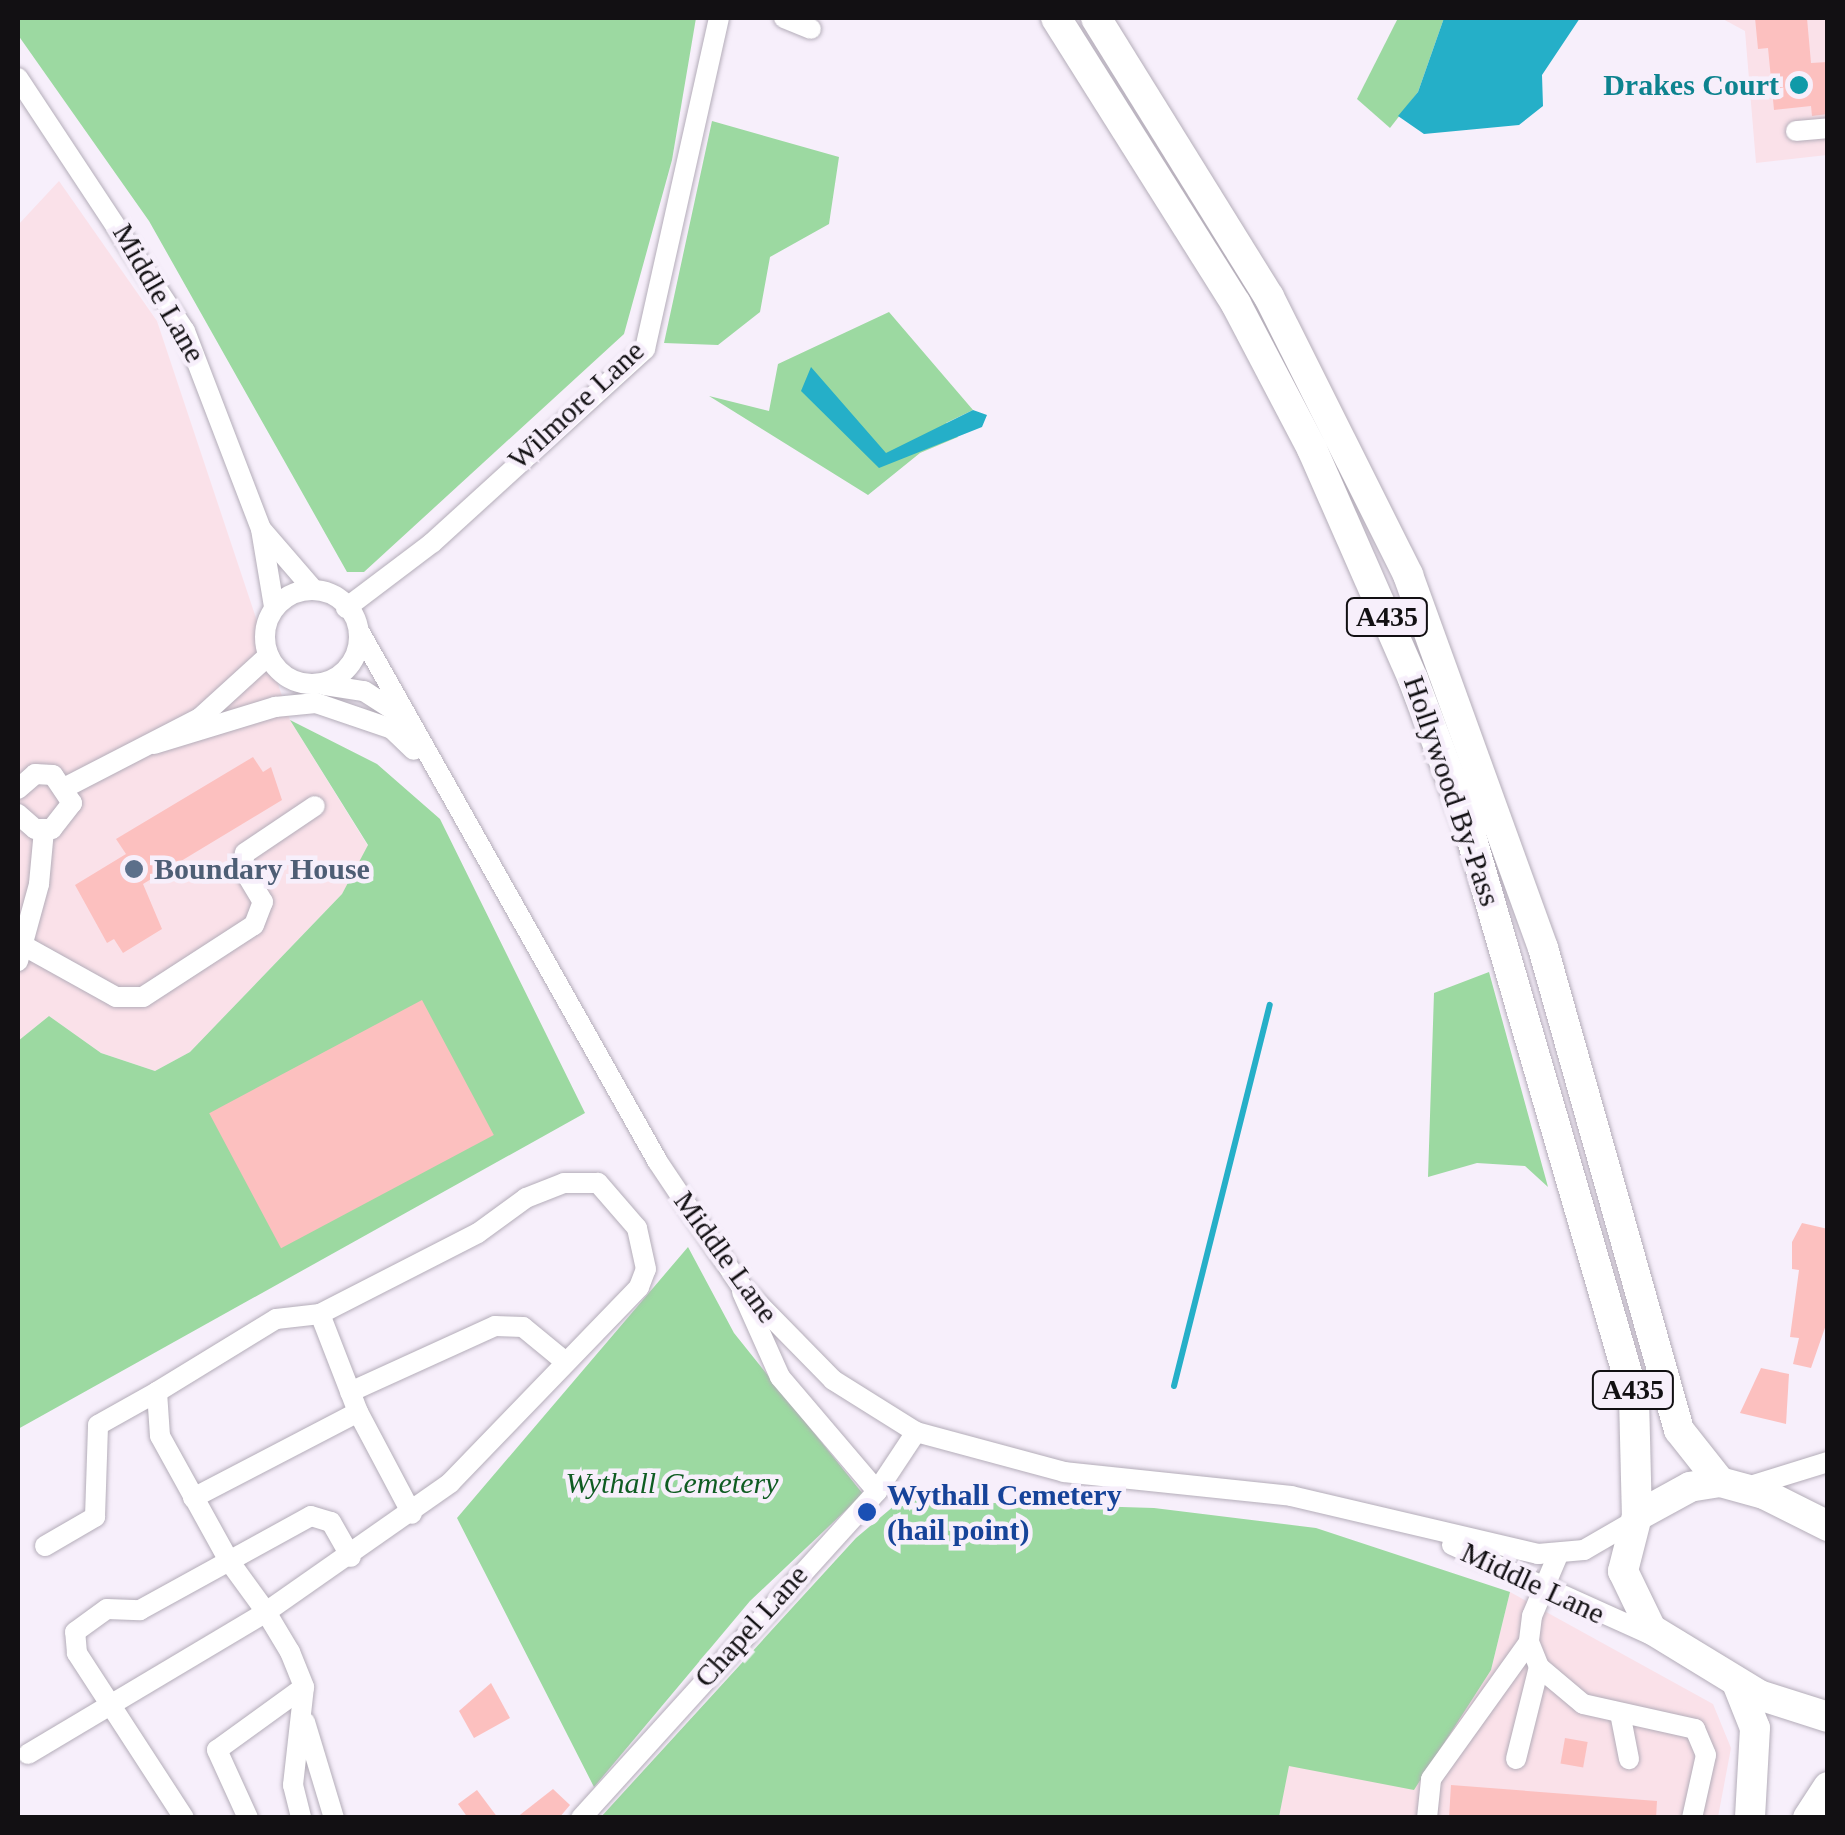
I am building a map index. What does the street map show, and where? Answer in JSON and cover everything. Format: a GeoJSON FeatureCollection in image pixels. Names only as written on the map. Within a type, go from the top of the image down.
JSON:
{"type":"FeatureCollection","features":[{"type":"Feature","properties":{"kind":"highway","name":"Hollywood By-Pass"},"geometry":{"type":"LineString","coordinates":[[1056,18],[1236,304],[1312,449],[1413,679],[1466,819],[1634,1397],[1636,1518],[1626,1589],[1637,1614],[1671,1643],[1737,1684],[1806,1715],[1828,1717]]}},
{"type":"Feature","properties":{"kind":"highway","name":"Hollywood By-Pass"},"geometry":{"type":"LineString","coordinates":[[1096,18],[1269,297],[1408,575],[1543,948],[1679,1430],[1730,1485]]}},
{"type":"Feature","properties":{"kind":"highway"},"geometry":{"type":"LineString","coordinates":[[1636,1518],[1666,1496],[1730,1485],[1828,1526]]}},
{"type":"Feature","properties":{"kind":"highway"},"geometry":{"type":"LineString","coordinates":[[1737,1684],[1755,1728],[1750,1818]]}},
{"type":"Feature","properties":{"kind":"highway"},"geometry":{"type":"LineString","coordinates":[[1808,1818],[1828,1787]]}},
{"type":"Feature","properties":{"kind":"street","name":"Wilmore Lane"},"geometry":{"type":"LineString","coordinates":[[346,608],[432,543],[645,349],[719,18]]}},
{"type":"Feature","properties":{"kind":"street"},"geometry":{"type":"LineString","coordinates":[[784,18],[811,29]]}},
{"type":"Feature","properties":{"kind":"street","name":"Middle Lane"},"geometry":{"type":"LineString","coordinates":[[18,78],[185,331],[261,529],[274,607],[270,654],[301,686],[364,691],[403,716]]}},
{"type":"Feature","properties":{"kind":"street"},"geometry":{"type":"LineString","coordinates":[[1796,131],[1828,128]]}},
{"type":"Feature","properties":{"kind":"street","name":"Middle Lane"},"geometry":{"type":"LineString","coordinates":[[261,529],[312,588],[346,608],[585,1043],[741,1286],[833,1380],[916,1432],[1064,1472],[1291,1496],[1394,1522],[1558,1555],[1636,1518]]}},
{"type":"Feature","properties":{"kind":"street"},"geometry":{"type":"LineString","coordinates":[[274,607],[287,593],[312,588]]}},
{"type":"Feature","properties":{"kind":"street"},"geometry":{"type":"LineString","coordinates":[[324,685],[356,658],[358,630]]}},
{"type":"Feature","properties":{"kind":"street"},"geometry":{"type":"LineString","coordinates":[[68,786],[200,718],[270,654]]}},
{"type":"Feature","properties":{"kind":"street"},"geometry":{"type":"LineString","coordinates":[[154,744],[274,706],[316,703],[392,728],[434,769]]}},
{"type":"Feature","properties":{"kind":"street"},"geometry":{"type":"LineString","coordinates":[[20,777],[44,773],[68,786]]}},
{"type":"Feature","properties":{"kind":"street"},"geometry":{"type":"LineString","coordinates":[[44,830],[66,819],[68,786]]}},
{"type":"Feature","properties":{"kind":"street"},"geometry":{"type":"LineString","coordinates":[[44,830],[22,954],[116,997],[144,997],[254,925],[263,902],[242,867],[245,853],[315,806]]}},
{"type":"Feature","properties":{"kind":"street"},"geometry":{"type":"LineString","coordinates":[[18,814],[44,830]]}},
{"type":"Feature","properties":{"kind":"street"},"geometry":{"type":"LineString","coordinates":[[28,1754],[113,1708],[352,1557],[412,1514],[562,1359],[626,1304],[646,1270],[637,1228],[598,1183],[564,1183],[526,1198],[478,1233],[320,1314],[276,1319],[98,1424],[95,1517],[45,1546]]}},
{"type":"Feature","properties":{"kind":"street"},"geometry":{"type":"LineString","coordinates":[[741,1286],[748,1320],[780,1377],[876,1490]]}},
{"type":"Feature","properties":{"kind":"street"},"geometry":{"type":"LineString","coordinates":[[320,1314],[354,1402],[412,1514]]}},
{"type":"Feature","properties":{"kind":"street"},"geometry":{"type":"LineString","coordinates":[[193,1498],[354,1402],[495,1326],[523,1327],[562,1359]]}},
{"type":"Feature","properties":{"kind":"street"},"geometry":{"type":"LineString","coordinates":[[157,1392],[160,1436],[229,1560],[266,1612],[304,1687],[305,1722],[293,1785],[301,1818]]}},
{"type":"Feature","properties":{"kind":"street","name":"Chapel Lane"},"geometry":{"type":"LineString","coordinates":[[581,1818],[876,1490],[916,1432]]}},
{"type":"Feature","properties":{"kind":"street"},"geometry":{"type":"LineString","coordinates":[[1730,1485],[1792,1480],[1828,1462]]}},
{"type":"Feature","properties":{"kind":"street"},"geometry":{"type":"LineString","coordinates":[[184,1818],[77,1652],[75,1632],[88,1617],[140,1610],[311,1516],[331,1522],[352,1557]]}},
{"type":"Feature","properties":{"kind":"street","name":"Middle Lane"},"geometry":{"type":"LineString","coordinates":[[1394,1522],[1544,1592],[1671,1643]]}},
{"type":"Feature","properties":{"kind":"street"},"geometry":{"type":"LineString","coordinates":[[1427,1818],[1431,1779],[1529,1642],[1558,1555]]}},
{"type":"Feature","properties":{"kind":"street"},"geometry":{"type":"LineString","coordinates":[[1529,1642],[1539,1667],[1582,1704],[1695,1729],[1706,1755],[1692,1818]]}},
{"type":"Feature","properties":{"kind":"street"},"geometry":{"type":"LineString","coordinates":[[1516,1759],[1539,1667]]}},
{"type":"Feature","properties":{"kind":"street"},"geometry":{"type":"LineString","coordinates":[[248,1818],[217,1750],[304,1687]]}},
{"type":"Feature","properties":{"kind":"street"},"geometry":{"type":"LineString","coordinates":[[1620,1714],[1629,1758]]}},
{"type":"Feature","properties":{"kind":"street"},"geometry":{"type":"LineString","coordinates":[[305,1722],[334,1818]]}},
{"type":"Feature","properties":{"kind":"shaded area"},"geometry":{"type":"Polygon","coordinates":[[[1721,18],[1827,18],[1827,155],[1756,163],[1745,31],[1721,18]]]}},
{"type":"Feature","properties":{"kind":"shaded area"},"geometry":{"type":"Polygon","coordinates":[[[59,181],[157,321],[290,720],[368,846],[342,894],[190,1052],[155,1071],[101,1053],[49,1016],[18,1041],[18,225],[59,181]]]}},
{"type":"Feature","properties":{"kind":"shaded area"},"geometry":{"type":"Polygon","coordinates":[[[1510,1592],[1713,1704],[1731,1748],[1718,1817],[1279,1818],[1288,1765],[1491,1670],[1510,1592]]]}},
{"type":"Feature","properties":{"kind":"green space"},"geometry":{"type":"Polygon","coordinates":[[[18,18],[696,18],[672,160],[624,334],[364,572],[347,572],[149,221],[18,35],[18,18]]]}},
{"type":"Feature","properties":{"kind":"green space"},"geometry":{"type":"Polygon","coordinates":[[[1398,18],[1444,18],[1418,92],[1390,128],[1357,99],[1398,18]]]}},
{"type":"Feature","properties":{"kind":"green space"},"geometry":{"type":"Polygon","coordinates":[[[712,121],[839,157],[829,224],[770,257],[760,312],[718,345],[664,343],[712,121]]]}},
{"type":"Feature","properties":{"kind":"green space"},"geometry":{"type":"Polygon","coordinates":[[[889,312],[973,410],[946,423],[958,437],[920,453],[868,495],[709,396],[769,411],[778,364],[889,312]]]}},
{"type":"Feature","properties":{"kind":"green space"},"geometry":{"type":"Polygon","coordinates":[[[290,720],[377,764],[440,819],[585,1113],[18,1429],[18,1041],[49,1016],[101,1053],[155,1071],[190,1052],[342,894],[368,845],[290,720]]]}},
{"type":"Feature","properties":{"kind":"green space"},"geometry":{"type":"Polygon","coordinates":[[[1489,972],[1548,1187],[1525,1166],[1477,1163],[1428,1177],[1434,993],[1489,972]]]}},
{"type":"Feature","properties":{"kind":"green space","name":"Wythall Cemetery"},"geometry":{"type":"Polygon","coordinates":[[[688,1247],[734,1333],[863,1494],[750,1601],[594,1787],[457,1518],[688,1247]]]}},
{"type":"Feature","properties":{"kind":"green space"},"geometry":{"type":"Polygon","coordinates":[[[901,1500],[1154,1508],[1316,1528],[1510,1592],[1491,1670],[1414,1790],[1289,1766],[1279,1817],[600,1818],[856,1538],[901,1500]]]}},
{"type":"Feature","properties":{"kind":"water"},"geometry":{"type":"Polygon","coordinates":[[[1444,18],[1580,18],[1542,75],[1543,106],[1519,125],[1424,134],[1398,116],[1418,92],[1444,18]]]}},
{"type":"Feature","properties":{"kind":"water"},"geometry":{"type":"Polygon","coordinates":[[[811,367],[886,453],[973,410],[987,415],[982,427],[879,468],[801,391],[811,367]]]}},
{"type":"Feature","properties":{"kind":"building","name":"Drakes Court"},"geometry":{"type":"Polygon","coordinates":[[[1755,18],[1807,18],[1811,63],[1828,62],[1828,114],[1812,116],[1811,106],[1774,110],[1768,48],[1758,49],[1755,18]]]}},
{"type":"Feature","properties":{"kind":"building","name":"Boundary House"},"geometry":{"type":"Polygon","coordinates":[[[253,757],[263,772],[271,767],[282,800],[143,884],[162,929],[123,953],[114,939],[107,943],[75,885],[126,854],[116,839],[253,757]]]}},
{"type":"Feature","properties":{"kind":"building"},"geometry":{"type":"Polygon","coordinates":[[[422,1000],[494,1135],[281,1248],[209,1113],[422,1000]]]}},
{"type":"Feature","properties":{"kind":"building"},"geometry":{"type":"Polygon","coordinates":[[[1802,1223],[1828,1229],[1828,1319],[1811,1368],[1793,1364],[1799,1338],[1790,1337],[1799,1270],[1792,1269],[1792,1242],[1802,1223]]]}},
{"type":"Feature","properties":{"kind":"building"},"geometry":{"type":"Polygon","coordinates":[[[1761,1368],[1789,1374],[1786,1424],[1740,1413],[1761,1368]]]}},
{"type":"Feature","properties":{"kind":"building"},"geometry":{"type":"Polygon","coordinates":[[[491,1683],[510,1718],[474,1738],[459,1711],[491,1683]]]}},
{"type":"Feature","properties":{"kind":"building"},"geometry":{"type":"Polygon","coordinates":[[[1565,1738],[1588,1742],[1583,1768],[1560,1764],[1565,1738]]]}},
{"type":"Feature","properties":{"kind":"building"},"geometry":{"type":"Polygon","coordinates":[[[1451,1785],[1657,1801],[1656,1818],[1449,1818],[1451,1785]]]}},
{"type":"Feature","properties":{"kind":"building"},"geometry":{"type":"Polygon","coordinates":[[[553,1789],[570,1805],[559,1818],[516,1818],[553,1789]]]}},
{"type":"Feature","properties":{"kind":"building"},"geometry":{"type":"Polygon","coordinates":[[[477,1790],[498,1818],[468,1818],[458,1804],[477,1790]]]}},
{"type":"Feature","properties":{"kind":"waterway"},"geometry":{"type":"LineString","coordinates":[[1174,1386],[1270,1005]]}},
{"type":"Feature","properties":{"kind":"place","name":"Drakes Court"},"geometry":{"type":"Point","coordinates":[1799,85]}},
{"type":"Feature","properties":{"kind":"place","name":"Boundary House"},"geometry":{"type":"Point","coordinates":[134,869]}},
{"type":"Feature","properties":{"kind":"place","name":"Wythall Cemetery (hail point)"},"geometry":{"type":"Point","coordinates":[867,1512]}}]}
